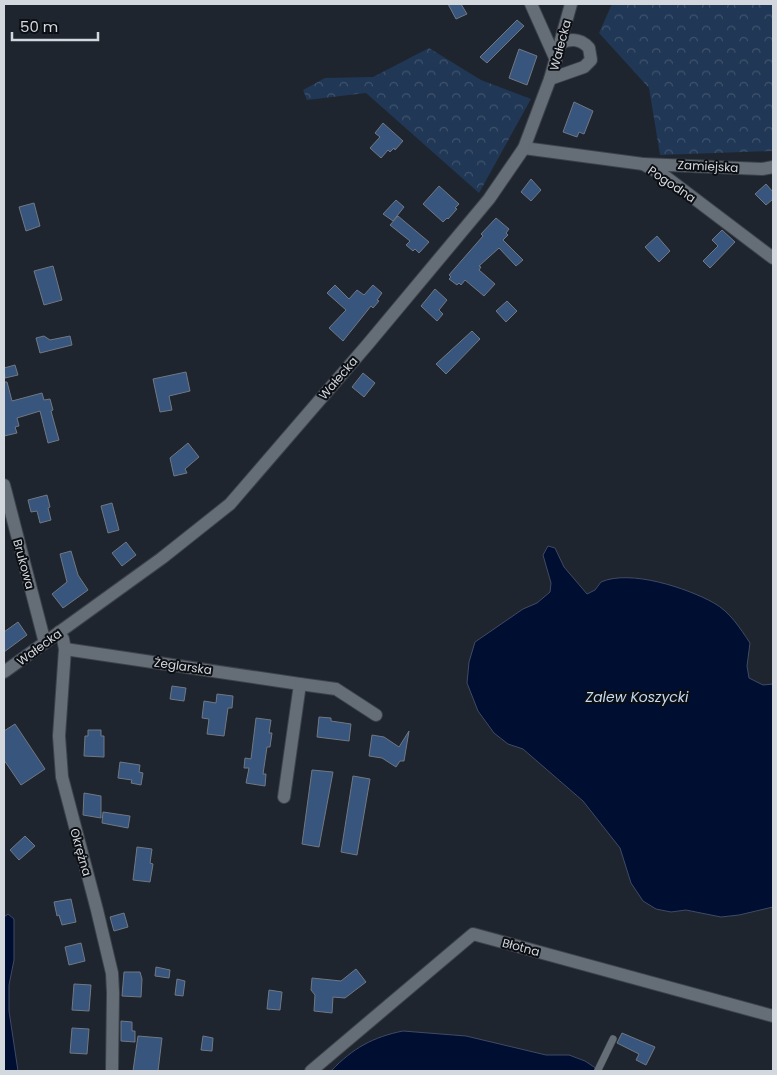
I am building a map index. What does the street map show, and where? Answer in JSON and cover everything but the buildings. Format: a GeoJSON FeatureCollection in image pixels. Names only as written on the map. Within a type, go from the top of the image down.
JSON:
{"type":"FeatureCollection","features":[{"type":"Feature","properties":{"kind":"street"},"geometry":{"type":"LineString","coordinates":[[531,4],[556,60]]}},
{"type":"Feature","properties":{"kind":"street","name":"Wałecka"},"geometry":{"type":"LineString","coordinates":[[4,672],[162,558],[230,504],[489,199],[524,148],[550,79],[571,4]]}},
{"type":"Feature","properties":{"kind":"street"},"geometry":{"type":"LineString","coordinates":[[550,79],[584,67],[591,60],[590,48],[582,42],[573,40],[561,43]]}},
{"type":"Feature","properties":{"kind":"street","name":"Pogodna"},"geometry":{"type":"LineString","coordinates":[[524,148],[643,164],[666,177],[773,258]]}},
{"type":"Feature","properties":{"kind":"street","name":"Zamiejska"},"geometry":{"type":"LineString","coordinates":[[643,164],[762,169],[773,167]]}},
{"type":"Feature","properties":{"kind":"street","name":"Brukowa"},"geometry":{"type":"LineString","coordinates":[[4,485],[45,643]]}},
{"type":"Feature","properties":{"kind":"street","name":"Okrężna"},"geometry":{"type":"LineString","coordinates":[[59,632],[65,649],[59,736],[62,777],[112,973],[112,1071]]}},
{"type":"Feature","properties":{"kind":"street","name":"Żeglarska"},"geometry":{"type":"LineString","coordinates":[[65,649],[336,690],[376,714]]}},
{"type":"Feature","properties":{"kind":"street"},"geometry":{"type":"LineString","coordinates":[[284,796],[300,684]]}},
{"type":"Feature","properties":{"kind":"street","name":"Błotna"},"geometry":{"type":"LineString","coordinates":[[310,1071],[473,934],[773,1016]]}},
{"type":"Feature","properties":{"kind":"lane"},"geometry":{"type":"LineString","coordinates":[[598,1070],[613,1039]]}},
{"type":"Feature","properties":{"kind":"green space"},"geometry":{"type":"Polygon","coordinates":[[[612,4],[773,4],[773,151],[660,155],[649,88],[599,33],[612,4]]]}},
{"type":"Feature","properties":{"kind":"green space"},"geometry":{"type":"Polygon","coordinates":[[[429,48],[481,80],[531,99],[479,193],[366,93],[307,100],[303,90],[325,78],[373,77],[429,48]]]}},
{"type":"Feature","properties":{"kind":"water","name":"Zalew Koszycki"},"geometry":{"type":"Polygon","coordinates":[[[548,546],[555,548],[564,567],[587,594],[595,590],[601,582],[613,579],[642,579],[674,586],[703,597],[720,607],[734,621],[750,643],[747,666],[749,678],[763,685],[773,684],[773,907],[721,917],[686,910],[671,912],[656,909],[643,901],[631,883],[620,848],[583,801],[523,749],[508,744],[494,733],[478,711],[467,683],[469,662],[475,642],[523,609],[537,603],[550,592],[551,583],[543,555],[548,546]]]}},
{"type":"Feature","properties":{"kind":"water"},"geometry":{"type":"Polygon","coordinates":[[[8,914],[14,919],[14,960],[9,985],[9,1011],[18,1071],[4,1071],[4,917],[8,914]]]}},
{"type":"Feature","properties":{"kind":"water"},"geometry":{"type":"Polygon","coordinates":[[[403,1031],[466,1036],[546,1055],[569,1055],[585,1061],[600,1071],[331,1071],[347,1056],[373,1040],[403,1031]]]}}]}
